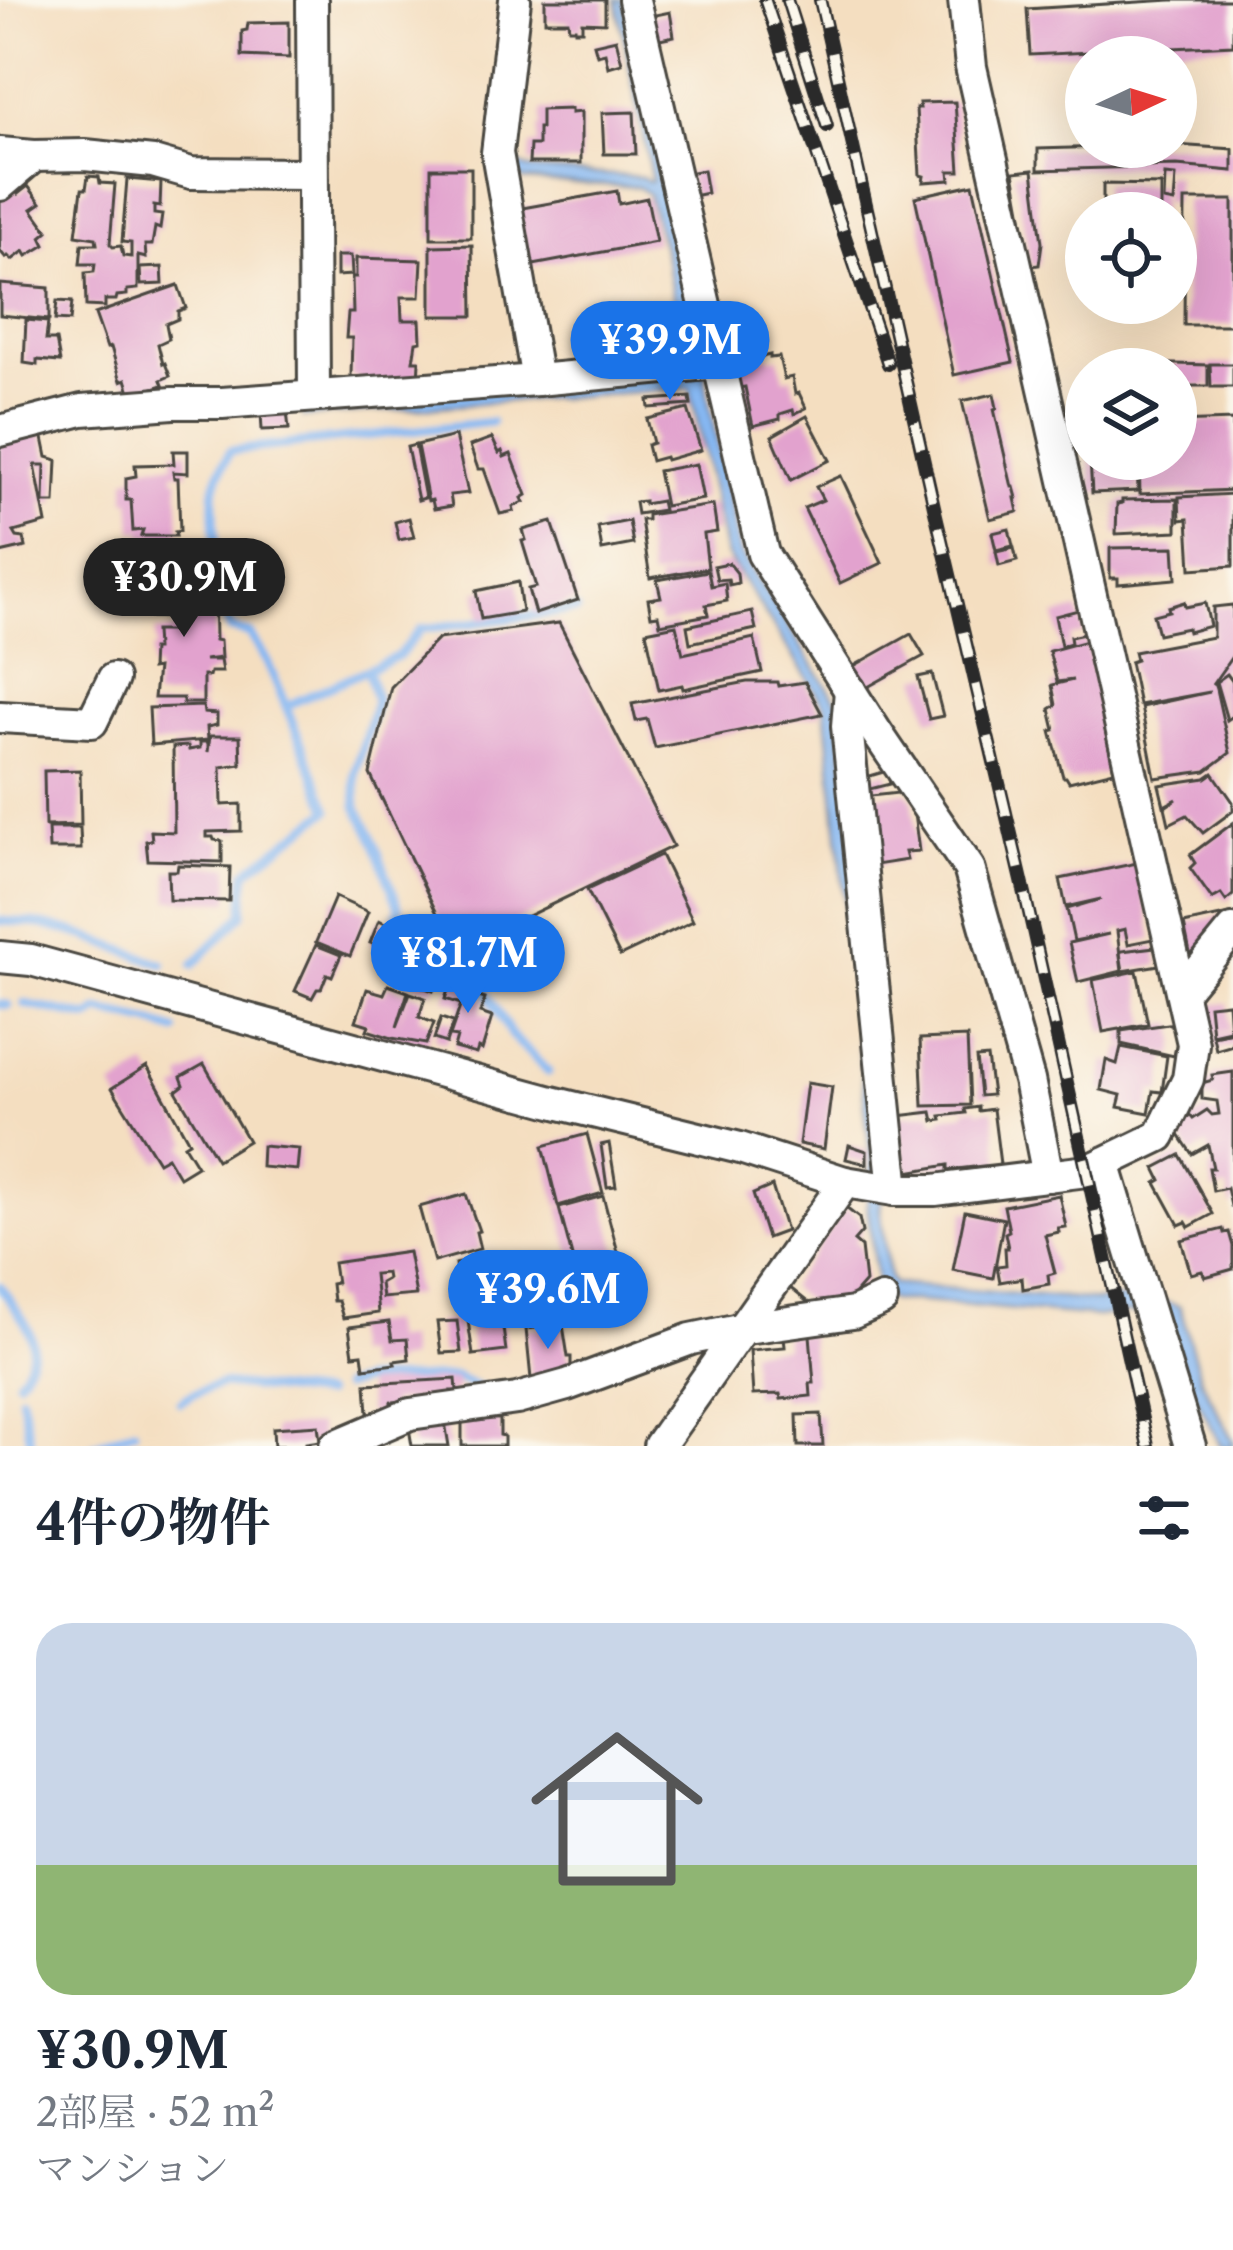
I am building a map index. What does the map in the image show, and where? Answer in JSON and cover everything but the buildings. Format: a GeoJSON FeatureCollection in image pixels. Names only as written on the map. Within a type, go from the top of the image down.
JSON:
{"type":"FeatureCollection","features":[{"type":"Feature","properties":{"kind":"street"},"geometry":{"type":"LineString","coordinates":[[312,0],[314,396]]}},
{"type":"Feature","properties":{"kind":"street"},"geometry":{"type":"LineString","coordinates":[[515,0],[497,153],[537,380]]}},
{"type":"Feature","properties":{"kind":"street"},"geometry":{"type":"LineString","coordinates":[[634,0],[764,554],[969,868],[1029,1080],[1048,1176]]}},
{"type":"Feature","properties":{"kind":"street"},"geometry":{"type":"LineString","coordinates":[[0,940],[16,943],[15,959],[740,1148],[845,1182],[894,1190],[935,1190],[1087,1171],[1160,1136],[1188,1079],[1193,1044],[970,68],[964,0]]}},
{"type":"Feature","properties":{"kind":"street"},"geometry":{"type":"LineString","coordinates":[[0,153],[85,154],[153,162],[191,173],[310,174]]}},
{"type":"Feature","properties":{"kind":"street"},"geometry":{"type":"LineString","coordinates":[[0,185],[34,156]]}},
{"type":"Feature","properties":{"kind":"street"},"geometry":{"type":"LineString","coordinates":[[0,430],[82,410],[221,404],[718,363]]}},
{"type":"Feature","properties":{"kind":"street"},"geometry":{"type":"LineString","coordinates":[[0,717],[92,722],[113,679]]}},
{"type":"Feature","properties":{"kind":"street"},"geometry":{"type":"LineString","coordinates":[[850,690],[847,726],[894,1190]]}},
{"type":"Feature","properties":{"kind":"street"},"geometry":{"type":"LineString","coordinates":[[1181,992],[1233,930]]}},
{"type":"Feature","properties":{"kind":"street"},"geometry":{"type":"LineString","coordinates":[[1104,1163],[1190,1446]]}},
{"type":"Feature","properties":{"kind":"street"},"geometry":{"type":"LineString","coordinates":[[659,1446],[845,1182]]}},
{"type":"Feature","properties":{"kind":"street"},"geometry":{"type":"LineString","coordinates":[[335,1446],[410,1414],[517,1399],[691,1339],[853,1313],[882,1300]]}},
{"type":"Feature","properties":{"kind":"water"},"geometry":{"type":"Polygon","coordinates":[[[520,0],[531,0],[511,149],[520,0]]]}},
{"type":"Feature","properties":{"kind":"water"},"geometry":{"type":"Polygon","coordinates":[[[616,0],[623,0],[740,553],[838,703],[887,1170],[880,1208],[889,1277],[893,1284],[1098,1301],[1139,1298],[1180,1307],[1200,1377],[1233,1446],[1221,1446],[1161,1313],[1098,1317],[891,1301],[877,1286],[867,1204],[871,1166],[825,705],[726,554],[690,388],[303,417],[302,408],[684,353],[648,194],[638,187],[523,180],[510,168],[511,150],[528,169],[652,181],[616,0]]]}},
{"type":"Feature","properties":{"kind":"waterway"},"geometry":{"type":"LineString","coordinates":[[193,965],[243,914],[246,872],[329,810],[267,661],[250,634],[231,629],[227,619],[214,499],[217,478],[230,451],[491,422]]}},
{"type":"Feature","properties":{"kind":"waterway"},"geometry":{"type":"LineString","coordinates":[[286,706],[398,656],[421,629],[577,610]]}},
{"type":"Feature","properties":{"kind":"waterway"},"geometry":{"type":"LineString","coordinates":[[368,671],[376,701],[355,773],[357,807],[400,911]]}},
{"type":"Feature","properties":{"kind":"waterway"},"geometry":{"type":"LineString","coordinates":[[396,914],[421,940],[471,965],[511,1035],[548,1072]]}},
{"type":"Feature","properties":{"kind":"waterway"},"geometry":{"type":"LineString","coordinates":[[0,921],[70,931],[163,964]]}},
{"type":"Feature","properties":{"kind":"waterway"},"geometry":{"type":"LineString","coordinates":[[0,1004],[8,1005]]}},
{"type":"Feature","properties":{"kind":"waterway"},"geometry":{"type":"LineString","coordinates":[[25,1004],[90,1018],[99,1011],[176,1031]]}},
{"type":"Feature","properties":{"kind":"waterway"},"geometry":{"type":"LineString","coordinates":[[0,1286],[32,1342],[32,1354],[18,1380]]}},
{"type":"Feature","properties":{"kind":"waterway"},"geometry":{"type":"LineString","coordinates":[[343,1387],[363,1381],[455,1377],[483,1390]]}},
{"type":"Feature","properties":{"kind":"waterway"},"geometry":{"type":"LineString","coordinates":[[180,1402],[222,1384],[324,1395]]}},
{"type":"Feature","properties":{"kind":"waterway"},"geometry":{"type":"LineString","coordinates":[[21,1396],[31,1446]]}},
{"type":"Feature","properties":{"kind":"waterway"},"geometry":{"type":"LineString","coordinates":[[94,1446],[134,1430]]}},
{"type":"Feature","properties":{"kind":"railway"},"geometry":{"type":"LineString","coordinates":[[765,0],[888,364]]}},
{"type":"Feature","properties":{"kind":"railway"},"geometry":{"type":"LineString","coordinates":[[787,0],[827,126]]}},
{"type":"Feature","properties":{"kind":"railway"},"geometry":{"type":"LineString","coordinates":[[820,0],[1148,1446]]}}]}
